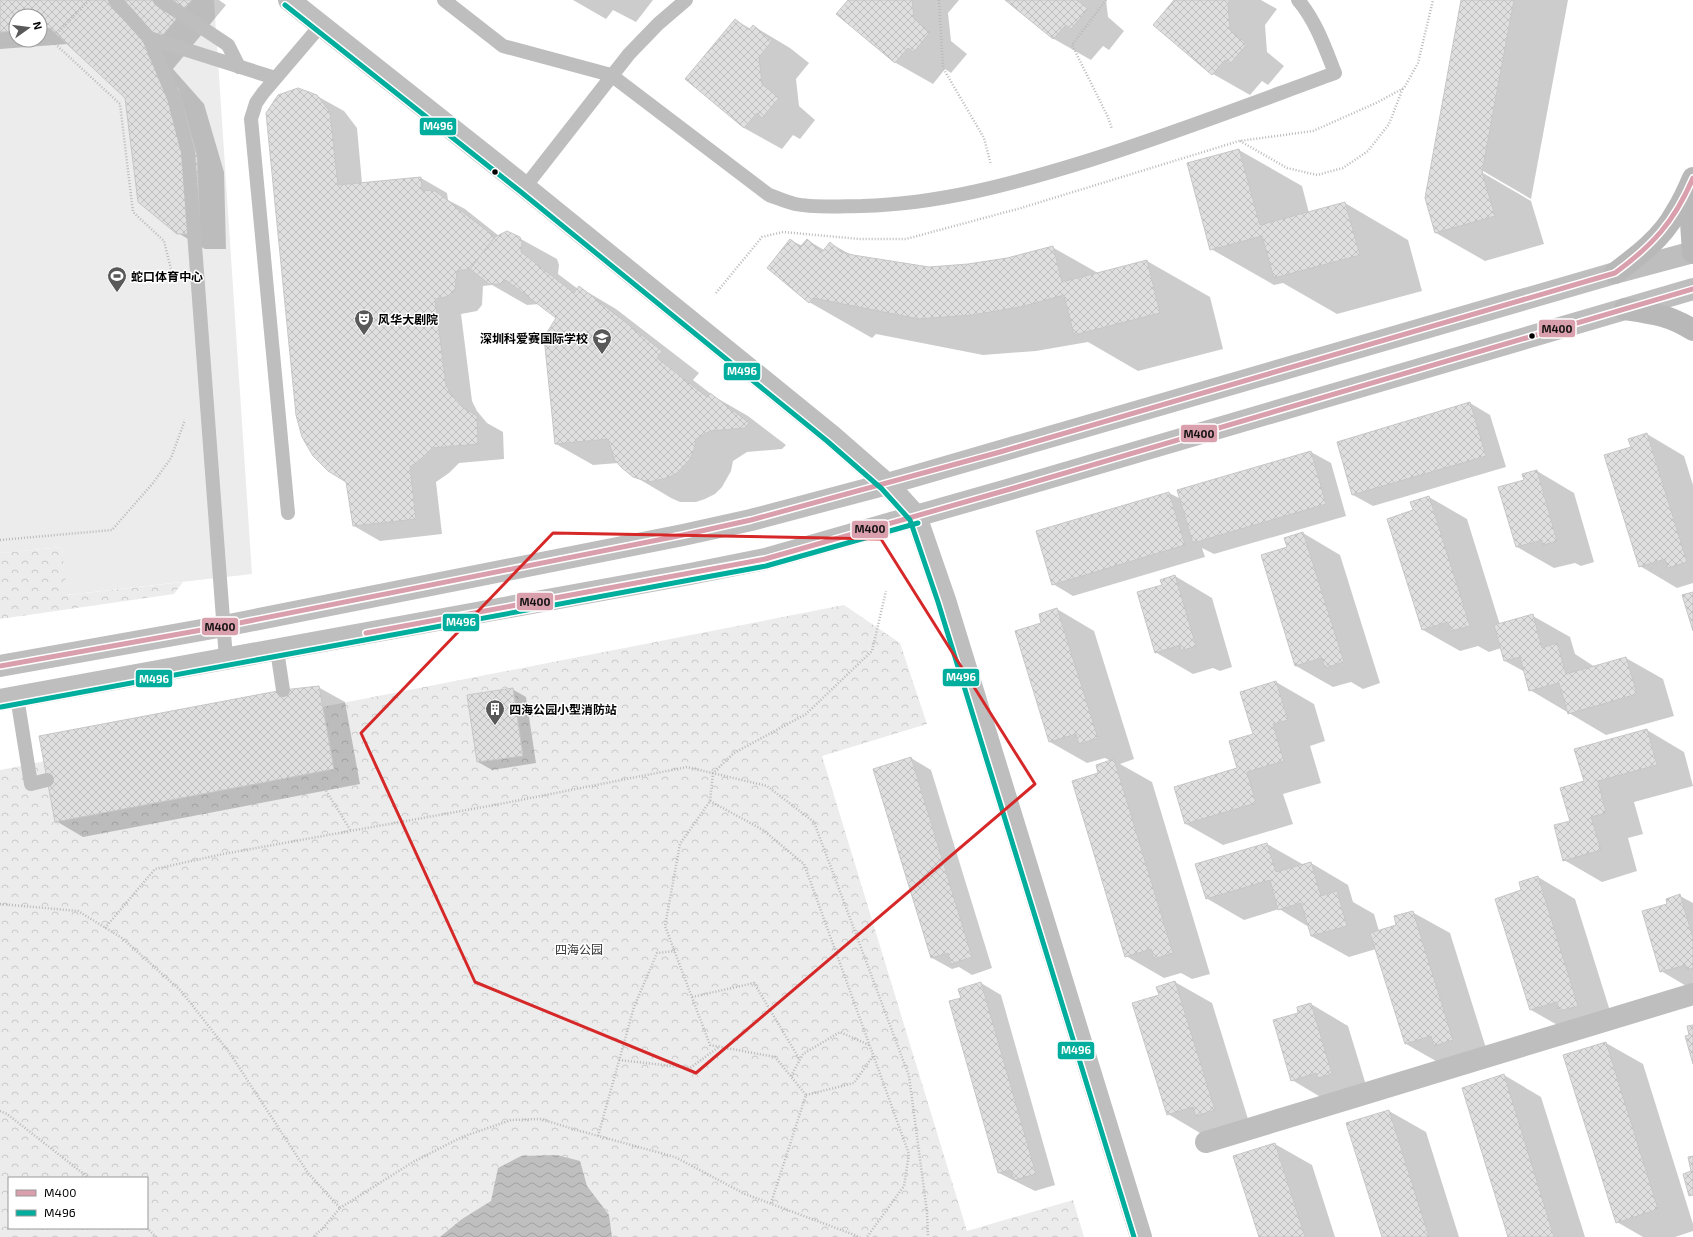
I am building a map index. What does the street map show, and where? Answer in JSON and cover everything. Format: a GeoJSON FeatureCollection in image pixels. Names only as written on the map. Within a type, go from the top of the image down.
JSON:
{"type":"FeatureCollection","features":[{"type":"Feature","properties":{"kind":"main road"},"geometry":{"type":"LineString","coordinates":[[1615,273],[1637,258],[1659,236],[1676,213],[1693,178]]}},
{"type":"Feature","properties":{"kind":"main road"},"geometry":{"type":"LineString","coordinates":[[1693,192],[1691,222],[1693,253]]}},
{"type":"Feature","properties":{"kind":"main road"},"geometry":{"type":"LineString","coordinates":[[1625,309],[1654,313],[1676,320],[1693,330]]}},
{"type":"Feature","properties":{"kind":"street"},"geometry":{"type":"LineString","coordinates":[[289,0],[525,187],[826,431],[887,484],[916,516],[945,600],[1141,1237]]}},
{"type":"Feature","properties":{"kind":"street"},"geometry":{"type":"LineString","coordinates":[[0,666],[224,626],[751,520],[887,484],[1615,273],[1693,253]]}},
{"type":"Feature","properties":{"kind":"street"},"geometry":{"type":"LineString","coordinates":[[8,698],[690,574],[765,558],[916,516],[1693,289]]}},
{"type":"Feature","properties":{"kind":"street"},"geometry":{"type":"LineString","coordinates":[[1206,1142],[1693,994]]}},
{"type":"Feature","properties":{"kind":"lane"},"geometry":{"type":"LineString","coordinates":[[115,0],[149,38],[174,98],[188,152],[226,658]]}},
{"type":"Feature","properties":{"kind":"lane"},"geometry":{"type":"LineString","coordinates":[[160,0],[228,45],[239,67]]}},
{"type":"Feature","properties":{"kind":"lane"},"geometry":{"type":"LineString","coordinates":[[444,0],[503,46],[611,75],[769,195],[796,204],[840,206],[888,205],[942,198],[997,187],[1119,151],[1335,74],[1321,39],[1307,11],[1298,0]]}},
{"type":"Feature","properties":{"kind":"lane"},"geometry":{"type":"LineString","coordinates":[[525,187],[611,75],[629,54],[658,24],[686,0]]}},
{"type":"Feature","properties":{"kind":"lane"},"geometry":{"type":"LineString","coordinates":[[288,513],[251,119],[256,103],[275,78],[321,25]]}},
{"type":"Feature","properties":{"kind":"lane"},"geometry":{"type":"LineString","coordinates":[[149,38],[275,78]]}},
{"type":"Feature","properties":{"kind":"lane"},"geometry":{"type":"LineString","coordinates":[[277,650],[283,690]]}},
{"type":"Feature","properties":{"kind":"lane"},"geometry":{"type":"LineString","coordinates":[[8,698],[31,784],[47,780]]}},
{"type":"Feature","properties":{"kind":"path"},"geometry":{"type":"LineString","coordinates":[[0,44],[51,40],[89,0]]}},
{"type":"Feature","properties":{"kind":"path"},"geometry":{"type":"LineString","coordinates":[[940,0],[944,68],[984,138],[997,187]]}},
{"type":"Feature","properties":{"kind":"path"},"geometry":{"type":"LineString","coordinates":[[1106,0],[1072,45],[1108,117],[1119,151]]}},
{"type":"Feature","properties":{"kind":"path"},"geometry":{"type":"LineString","coordinates":[[51,40],[120,104],[133,212],[164,241],[174,282]]}},
{"type":"Feature","properties":{"kind":"path"},"geometry":{"type":"LineString","coordinates":[[1239,141],[1287,168],[1317,175],[1343,168],[1368,151],[1389,124],[1404,88]]}},
{"type":"Feature","properties":{"kind":"path"},"geometry":{"type":"LineString","coordinates":[[0,540],[112,530],[153,483],[172,458],[186,415]]}},
{"type":"Feature","properties":{"kind":"path"},"geometry":{"type":"LineString","coordinates":[[806,1096],[775,1057],[710,1045],[665,926],[680,844],[710,801],[713,773],[734,753],[806,714],[872,651],[886,591]]}},
{"type":"Feature","properties":{"kind":"path"},"geometry":{"type":"LineString","coordinates":[[105,928],[155,869],[223,854],[687,767],[766,786],[814,822],[909,1076],[927,1212],[928,1237]]}},
{"type":"Feature","properties":{"kind":"path"},"geometry":{"type":"LineString","coordinates":[[315,773],[350,831]]}},
{"type":"Feature","properties":{"kind":"path"},"geometry":{"type":"LineString","coordinates":[[710,801],[763,830],[804,864],[909,1154],[904,1186],[867,1237]]}},
{"type":"Feature","properties":{"kind":"path"},"geometry":{"type":"LineString","coordinates":[[0,904],[78,911],[122,938],[181,991],[229,1052],[308,1173],[340,1208]]}},
{"type":"Feature","properties":{"kind":"path"},"geometry":{"type":"LineString","coordinates":[[598,1136],[634,1007],[657,953],[675,951]]}},
{"type":"Feature","properties":{"kind":"path"},"geometry":{"type":"LineString","coordinates":[[692,997],[754,983],[800,1060]]}},
{"type":"Feature","properties":{"kind":"path"},"geometry":{"type":"LineString","coordinates":[[791,1076],[803,1054],[840,1032],[870,1046]]}},
{"type":"Feature","properties":{"kind":"path"},"geometry":{"type":"LineString","coordinates":[[619,1060],[690,1068],[719,1047]]}},
{"type":"Feature","properties":{"kind":"path"},"geometry":{"type":"LineString","coordinates":[[806,1096],[854,1083],[873,1056]]}},
{"type":"Feature","properties":{"kind":"path"},"geometry":{"type":"LineString","coordinates":[[771,1203],[806,1096]]}},
{"type":"Feature","properties":{"kind":"path"},"geometry":{"type":"LineString","coordinates":[[0,1111],[13,1119],[88,1177]]}},
{"type":"Feature","properties":{"kind":"path"},"geometry":{"type":"LineString","coordinates":[[313,1237],[340,1208],[413,1162],[462,1137],[511,1120],[542,1119],[675,1157],[745,1194],[860,1237]]}},
{"type":"Feature","properties":{"kind":"path"},"geometry":{"type":"LineString","coordinates":[[148,1229],[156,1237]]}},
{"type":"Feature","properties":{"kind":"highlighted area"},"geometry":{"type":"Polygon","coordinates":[[[553,533],[881,539],[1035,784],[696,1073],[475,982],[361,733],[553,533]]]}},
{"type":"Feature","properties":{"kind":"green space","name":"蛇口体育中心"},"geometry":{"type":"Polygon","coordinates":[[[0,0],[214,0],[252,574],[66,595],[62,547],[0,553],[0,0]]]}},
{"type":"Feature","properties":{"kind":"green space"},"geometry":{"type":"Polygon","coordinates":[[[62,547],[67,595],[183,582],[174,594],[0,619],[0,553],[62,547]]]}},
{"type":"Feature","properties":{"kind":"green space","name":"四海公园"},"geometry":{"type":"Polygon","coordinates":[[[844,605],[900,643],[927,724],[822,756],[967,1231],[1073,1200],[1084,1237],[0,1237],[0,770],[844,605]]]}},
{"type":"Feature","properties":{"kind":"water"},"geometry":{"type":"Polygon","coordinates":[[[557,1155],[580,1161],[587,1186],[609,1215],[612,1237],[440,1237],[462,1219],[491,1201],[498,1168],[521,1156],[557,1155]]]}},
{"type":"Feature","properties":{"kind":"building"},"geometry":{"type":"Polygon","coordinates":[[[0,0],[192,0],[147,54],[178,88],[197,156],[200,234],[177,234],[138,202],[125,98],[50,28],[48,28],[48,8],[8,8],[8,32],[0,32],[0,0]]]}},
{"type":"Feature","properties":{"kind":"building"},"geometry":{"type":"Polygon","coordinates":[[[848,0],[912,0],[914,19],[930,32],[914,52],[908,48],[895,63],[836,14],[848,0]]]}},
{"type":"Feature","properties":{"kind":"building"},"geometry":{"type":"Polygon","coordinates":[[[1005,0],[1077,0],[1088,9],[1071,29],[1066,25],[1053,39],[1005,0]]]}},
{"type":"Feature","properties":{"kind":"building"},"geometry":{"type":"Polygon","coordinates":[[[1174,0],[1230,0],[1228,3],[1230,30],[1247,44],[1230,64],[1225,60],[1212,75],[1153,25],[1174,0]]]}},
{"type":"Feature","properties":{"kind":"building"},"geometry":{"type":"Polygon","coordinates":[[[1461,0],[1514,0],[1482,172],[1495,216],[1435,233],[1425,198],[1461,0]]]}},
{"type":"Feature","properties":{"kind":"building"},"geometry":{"type":"Polygon","coordinates":[[[735,19],[749,30],[753,25],[772,41],[759,57],[762,84],[779,98],[762,118],[757,113],[744,128],[685,79],[735,19]]]}},
{"type":"Feature","properties":{"kind":"building","name":"风华大剧院"},"geometry":{"type":"Polygon","coordinates":[[[298,88],[317,95],[330,112],[338,185],[421,177],[422,191],[432,190],[438,193],[495,237],[470,269],[457,271],[455,290],[450,296],[435,299],[446,385],[461,406],[477,416],[478,444],[432,448],[410,467],[416,519],[353,526],[346,482],[328,471],[313,456],[302,437],[296,415],[266,113],[278,95],[298,88]]]}},
{"type":"Feature","properties":{"kind":"building"},"geometry":{"type":"Polygon","coordinates":[[[1239,149],[1260,225],[1345,202],[1360,255],[1274,278],[1262,236],[1210,250],[1187,163],[1239,149]]]}},
{"type":"Feature","properties":{"kind":"building","name":"深圳科爱赛国际学校"},"geometry":{"type":"Polygon","coordinates":[[[507,231],[520,237],[522,243],[521,252],[574,293],[579,286],[662,351],[657,358],[707,397],[710,393],[749,423],[745,428],[710,431],[696,439],[694,450],[690,459],[677,473],[667,478],[649,482],[633,477],[622,468],[614,459],[608,439],[555,444],[544,337],[556,318],[506,280],[500,284],[489,284],[470,269],[495,237],[507,231]]]}},
{"type":"Feature","properties":{"kind":"building"},"geometry":{"type":"Polygon","coordinates":[[[790,239],[800,247],[807,239],[822,252],[830,242],[841,252],[929,267],[968,264],[1007,258],[1053,246],[1062,282],[1147,260],[1160,313],[1074,335],[1064,295],[1020,307],[972,315],[919,319],[813,298],[809,303],[767,268],[790,239]]]}},
{"type":"Feature","properties":{"kind":"building"},"geometry":{"type":"Polygon","coordinates":[[[1470,402],[1486,456],[1352,495],[1337,442],[1470,402]]]}},
{"type":"Feature","properties":{"kind":"building"},"geometry":{"type":"Polygon","coordinates":[[[1647,433],[1687,562],[1668,568],[1665,559],[1639,567],[1604,455],[1631,447],[1628,439],[1647,433]]]}},
{"type":"Feature","properties":{"kind":"building"},"geometry":{"type":"Polygon","coordinates":[[[1311,451],[1326,504],[1193,543],[1177,490],[1311,451]]]}},
{"type":"Feature","properties":{"kind":"building"},"geometry":{"type":"Polygon","coordinates":[[[1537,470],[1557,541],[1543,545],[1542,540],[1516,547],[1498,487],[1524,480],[1522,474],[1537,470]]]}},
{"type":"Feature","properties":{"kind":"building"},"geometry":{"type":"Polygon","coordinates":[[[1169,492],[1185,545],[1052,585],[1036,531],[1169,492]]]}},
{"type":"Feature","properties":{"kind":"building"},"geometry":{"type":"Polygon","coordinates":[[[1429,496],[1470,626],[1451,631],[1448,622],[1422,630],[1387,519],[1413,510],[1410,502],[1429,496]]]}},
{"type":"Feature","properties":{"kind":"building"},"geometry":{"type":"Polygon","coordinates":[[[1303,532],[1344,662],[1325,668],[1322,658],[1295,666],[1261,555],[1287,547],[1284,538],[1303,532]]]}},
{"type":"Feature","properties":{"kind":"building"},"geometry":{"type":"Polygon","coordinates":[[[1175,575],[1196,646],[1181,651],[1180,645],[1155,653],[1137,592],[1162,585],[1160,580],[1175,575]]]}},
{"type":"Feature","properties":{"kind":"building"},"geometry":{"type":"Polygon","coordinates":[[[1693,592],[1693,631],[1682,595],[1693,592]]]}},
{"type":"Feature","properties":{"kind":"building"},"geometry":{"type":"Polygon","coordinates":[[[1057,608],[1098,738],[1079,744],[1076,734],[1049,742],[1015,631],[1041,623],[1039,614],[1057,608]]]}},
{"type":"Feature","properties":{"kind":"building"},"geometry":{"type":"Polygon","coordinates":[[[1533,614],[1542,648],[1557,643],[1566,674],[1626,657],[1637,694],[1568,714],[1559,683],[1529,691],[1520,657],[1504,661],[1494,625],[1533,614]]]}},
{"type":"Feature","properties":{"kind":"building"},"geometry":{"type":"Polygon","coordinates":[[[1276,681],[1288,720],[1273,724],[1284,761],[1247,772],[1256,803],[1185,824],[1174,787],[1237,768],[1229,741],[1253,734],[1240,692],[1276,681]]]}},
{"type":"Feature","properties":{"kind":"building"},"geometry":{"type":"Polygon","coordinates":[[[319,686],[334,769],[55,822],[39,736],[283,690],[319,686]]]}},
{"type":"Feature","properties":{"kind":"building","name":"四海公园小型消防站"},"geometry":{"type":"Polygon","coordinates":[[[513,688],[523,756],[477,762],[467,695],[513,688]]]}},
{"type":"Feature","properties":{"kind":"building"},"geometry":{"type":"Polygon","coordinates":[[[1647,729],[1657,765],[1598,781],[1606,813],[1591,817],[1601,850],[1563,861],[1554,825],[1570,821],[1560,788],[1584,781],[1574,749],[1647,729]]]}},
{"type":"Feature","properties":{"kind":"building"},"geometry":{"type":"Polygon","coordinates":[[[911,757],[972,957],[951,964],[948,953],[931,958],[873,769],[911,757]]]}},
{"type":"Feature","properties":{"kind":"building"},"geometry":{"type":"Polygon","coordinates":[[[1114,759],[1173,953],[1154,959],[1151,949],[1125,957],[1072,781],[1098,773],[1096,765],[1114,759]]]}},
{"type":"Feature","properties":{"kind":"building"},"geometry":{"type":"Polygon","coordinates":[[[1267,843],[1276,872],[1311,862],[1321,896],[1337,891],[1347,926],[1311,936],[1301,903],[1278,910],[1270,880],[1206,899],[1195,864],[1267,843]]]}},
{"type":"Feature","properties":{"kind":"building"},"geometry":{"type":"Polygon","coordinates":[[[1538,876],[1578,1006],[1559,1011],[1557,1002],[1530,1010],[1495,899],[1521,890],[1519,882],[1538,876]]]}},
{"type":"Feature","properties":{"kind":"building"},"geometry":{"type":"Polygon","coordinates":[[[1680,894],[1693,938],[1693,968],[1687,970],[1686,965],[1660,972],[1642,911],[1667,904],[1666,899],[1680,894]]]}},
{"type":"Feature","properties":{"kind":"building"},"geometry":{"type":"Polygon","coordinates":[[[1413,911],[1453,1040],[1434,1046],[1431,1036],[1405,1044],[1370,933],[1396,925],[1394,916],[1413,911]]]}},
{"type":"Feature","properties":{"kind":"building"},"geometry":{"type":"Polygon","coordinates":[[[1175,981],[1215,1110],[1196,1116],[1193,1107],[1167,1115],[1132,1003],[1159,995],[1156,987],[1175,981]]]}},
{"type":"Feature","properties":{"kind":"building"},"geometry":{"type":"Polygon","coordinates":[[[981,982],[1036,1174],[1014,1180],[1011,1170],[998,1173],[949,1001],[961,998],[958,989],[981,982]]]}},
{"type":"Feature","properties":{"kind":"building"},"geometry":{"type":"Polygon","coordinates":[[[1311,1003],[1332,1074],[1318,1078],[1316,1073],[1291,1081],[1273,1020],[1298,1013],[1297,1007],[1311,1003]]]}},
{"type":"Feature","properties":{"kind":"building"},"geometry":{"type":"Polygon","coordinates":[[[1693,1025],[1693,1064],[1685,1036],[1689,1035],[1687,1026],[1693,1025]]]}},
{"type":"Feature","properties":{"kind":"building"},"geometry":{"type":"Polygon","coordinates":[[[1606,1042],[1658,1209],[1616,1223],[1563,1055],[1606,1042]]]}},
{"type":"Feature","properties":{"kind":"building"},"geometry":{"type":"Polygon","coordinates":[[[1504,1074],[1554,1237],[1508,1237],[1462,1088],[1504,1074]]]}},
{"type":"Feature","properties":{"kind":"building"},"geometry":{"type":"Polygon","coordinates":[[[1389,1110],[1429,1237],[1382,1237],[1346,1123],[1389,1110]]]}},
{"type":"Feature","properties":{"kind":"building"},"geometry":{"type":"Polygon","coordinates":[[[1275,1143],[1305,1237],[1259,1237],[1233,1156],[1275,1143]]]}},
{"type":"Feature","properties":{"kind":"building"},"geometry":{"type":"Polygon","coordinates":[[[1693,1156],[1693,1195],[1689,1196],[1683,1174],[1691,1171],[1688,1157],[1693,1156]]]}},
{"type":"Feature","properties":{"kind":"transit line","name":"M496"},"geometry":{"type":"LineString","coordinates":[[285,5],[521,192],[827,441],[882,489],[910,520],[938,602],[1134,1237]]}},
{"type":"Feature","properties":{"kind":"transit line","name":"M400"},"geometry":{"type":"LineString","coordinates":[[0,666],[224,626],[683,535],[751,520],[1000,452],[1615,273],[1641,253],[1661,232],[1686,194],[1693,178]]}},
{"type":"Feature","properties":{"kind":"transit line","name":"M400"},"geometry":{"type":"LineString","coordinates":[[366,633],[765,559],[1014,488],[1693,289]]}},
{"type":"Feature","properties":{"kind":"transit line","name":"M496"},"geometry":{"type":"LineString","coordinates":[[1,707],[766,566],[918,523]]}},
{"type":"Feature","properties":{"kind":"place","name":"蛇口体育中心"},"geometry":{"type":"Point","coordinates":[117,293]}},
{"type":"Feature","properties":{"kind":"place","name":"风华大剧院"},"geometry":{"type":"Point","coordinates":[364,336]}},
{"type":"Feature","properties":{"kind":"place","name":"深圳科爱赛国际学校"},"geometry":{"type":"Point","coordinates":[602,355]}},
{"type":"Feature","properties":{"kind":"place","name":"四海公园小型消防站"},"geometry":{"type":"Point","coordinates":[495,726]}}]}
